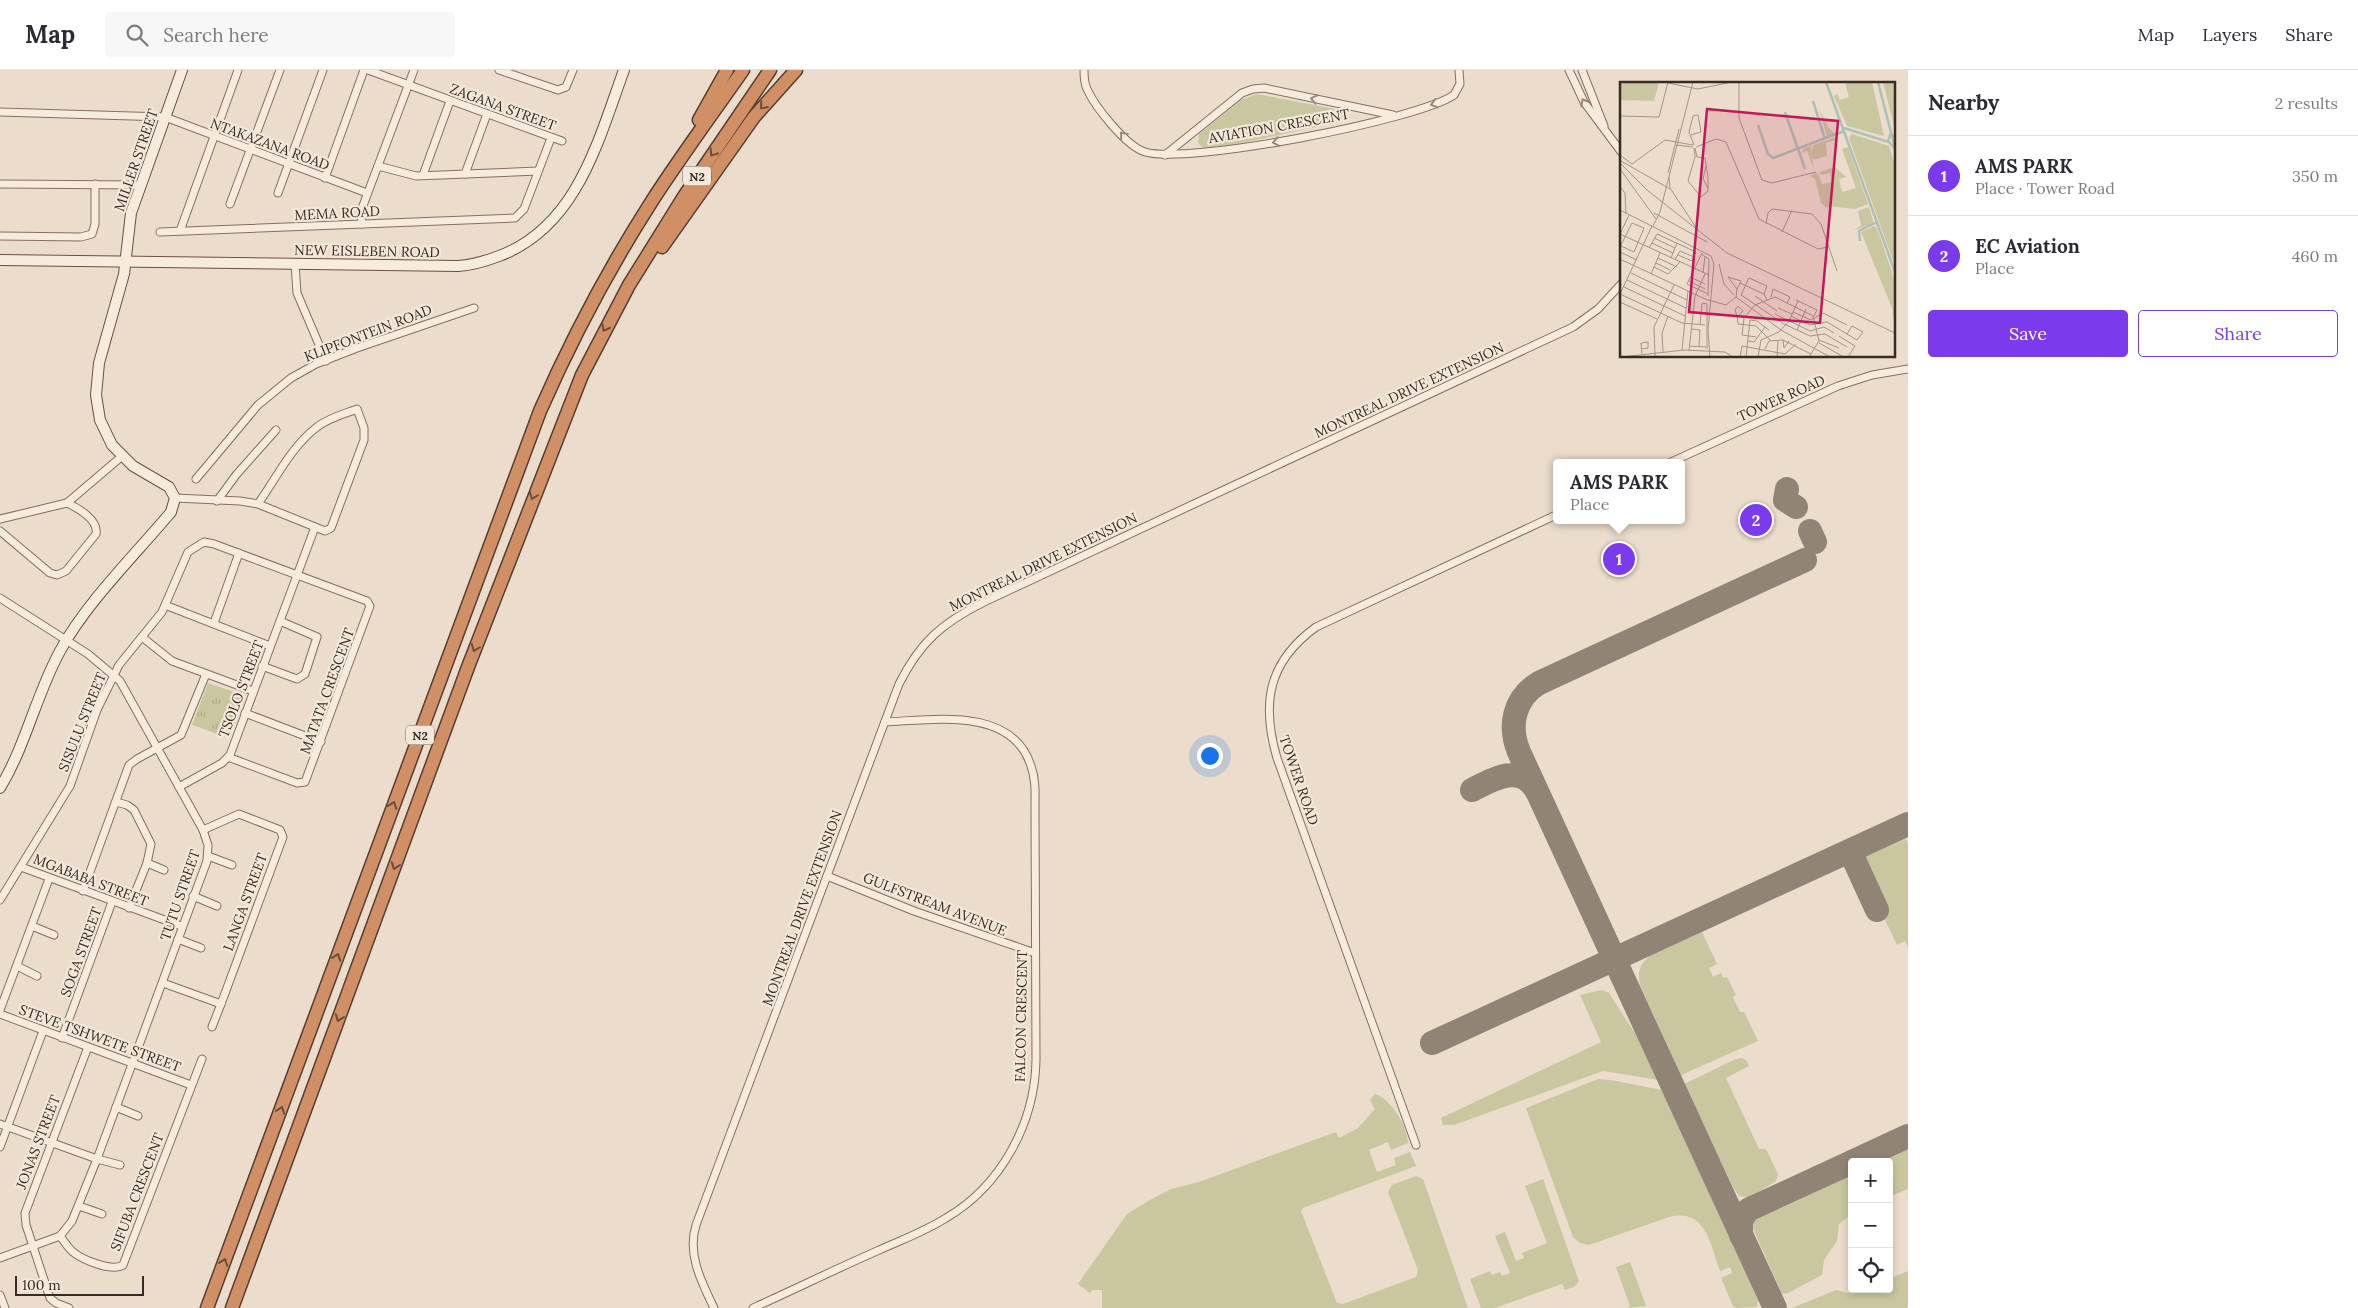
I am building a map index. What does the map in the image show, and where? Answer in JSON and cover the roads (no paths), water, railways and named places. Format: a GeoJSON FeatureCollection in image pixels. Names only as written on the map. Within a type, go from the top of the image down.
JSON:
{"type":"FeatureCollection","features":[{"type":"Feature","properties":{"kind":"highway"},"geometry":{"type":"LineString","coordinates":[[667,179],[727,70]]}},
{"type":"Feature","properties":{"kind":"highway","name":"N2"},"geometry":{"type":"LineString","coordinates":[[207,1308],[540,411],[556,374],[600,289],[667,179],[743,70]]}},
{"type":"Feature","properties":{"kind":"highway","name":"N2"},"geometry":{"type":"LineString","coordinates":[[232,1308],[465,676],[582,374],[629,285],[685,195],[770,70]]}},
{"type":"Feature","properties":{"kind":"highway"},"geometry":{"type":"LineString","coordinates":[[629,285],[648,271],[723,158],[754,117],[796,70]]}},
{"type":"Feature","properties":{"kind":"street","name":"MILLER STREET"},"geometry":{"type":"LineString","coordinates":[[121,457],[105,432],[97,410],[96,396],[99,363],[126,262],[131,213],[182,70]]}},
{"type":"Feature","properties":{"kind":"street"},"geometry":{"type":"LineString","coordinates":[[180,231],[238,70]]}},
{"type":"Feature","properties":{"kind":"street"},"geometry":{"type":"LineString","coordinates":[[230,204],[280,70]]}},
{"type":"Feature","properties":{"kind":"street"},"geometry":{"type":"LineString","coordinates":[[278,193],[323,70]]}},
{"type":"Feature","properties":{"kind":"street"},"geometry":{"type":"LineString","coordinates":[[325,178],[366,70]]}},
{"type":"Feature","properties":{"kind":"street","name":"ZAGANA STREET"},"geometry":{"type":"LineString","coordinates":[[366,70],[562,141]]}},
{"type":"Feature","properties":{"kind":"street"},"geometry":{"type":"LineString","coordinates":[[362,224],[361,211],[367,193],[414,70]]}},
{"type":"Feature","properties":{"kind":"street"},"geometry":{"type":"LineString","coordinates":[[499,70],[520,73],[558,90],[566,86],[573,70]]}},
{"type":"Feature","properties":{"kind":"street","name":"NEW EISLEBEN ROAD"},"geometry":{"type":"LineString","coordinates":[[0,260],[468,265],[502,255],[528,242],[550,224],[572,195],[595,146],[624,70]]}},
{"type":"Feature","properties":{"kind":"street","name":"AVIATION CRESCENT"},"geometry":{"type":"LineString","coordinates":[[1084,70],[1086,87],[1092,99],[1127,141],[1144,151],[1165,155],[1236,149],[1396,115],[1454,96],[1460,84],[1459,70]]}},
{"type":"Feature","properties":{"kind":"street"},"geometry":{"type":"LineString","coordinates":[[1569,70],[1584,102],[1620,150]]}},
{"type":"Feature","properties":{"kind":"street"},"geometry":{"type":"LineString","coordinates":[[1582,70],[1605,129]]}},
{"type":"Feature","properties":{"kind":"street","name":"AVIATION CRESCENT"},"geometry":{"type":"LineString","coordinates":[[1165,155],[1242,93],[1253,89],[1264,88],[1396,115]]}},
{"type":"Feature","properties":{"kind":"street"},"geometry":{"type":"LineString","coordinates":[[423,175],[450,101]]}},
{"type":"Feature","properties":{"kind":"street","name":"NTAKAZANA ROAD"},"geometry":{"type":"LineString","coordinates":[[0,112],[165,117],[367,193]]}},
{"type":"Feature","properties":{"kind":"street"},"geometry":{"type":"LineString","coordinates":[[465,174],[488,114]]}},
{"type":"Feature","properties":{"kind":"street"},"geometry":{"type":"LineString","coordinates":[[378,166],[416,176],[538,171],[552,138]]}},
{"type":"Feature","properties":{"kind":"street","name":"MEMA ROAD"},"geometry":{"type":"LineString","coordinates":[[160,232],[516,218],[524,209],[538,171]]}},
{"type":"Feature","properties":{"kind":"street"},"geometry":{"type":"LineString","coordinates":[[0,184],[140,185]]}},
{"type":"Feature","properties":{"kind":"street"},"geometry":{"type":"LineString","coordinates":[[0,236],[81,238],[92,234],[95,224],[95,184]]}},
{"type":"Feature","properties":{"kind":"street"},"geometry":{"type":"LineString","coordinates":[[295,264],[297,292],[326,360]]}},
{"type":"Feature","properties":{"kind":"street","name":"MONTREAL DRIVE EXTENSION"},"geometry":{"type":"LineString","coordinates":[[714,1308],[702,1283],[693,1255],[693,1235],[885,722],[910,662],[936,632],[956,617],[1573,327],[1598,309],[1620,284]]}},
{"type":"Feature","properties":{"kind":"street","name":"KLIPFONTEIN ROAD"},"geometry":{"type":"LineString","coordinates":[[196,479],[258,405],[291,378],[326,360],[474,308]]}},
{"type":"Feature","properties":{"kind":"street","name":"TOWER ROAD"},"geometry":{"type":"LineString","coordinates":[[1678,459],[1838,386],[1872,375],[1908,369]]}},
{"type":"Feature","properties":{"kind":"street"},"geometry":{"type":"LineString","coordinates":[[175,498],[217,501],[240,500],[258,504],[325,531],[331,528],[365,434],[357,410],[328,420],[307,436],[282,466],[258,504]]}},
{"type":"Feature","properties":{"kind":"street"},"geometry":{"type":"LineString","coordinates":[[217,501],[236,475],[276,430]]}},
{"type":"Feature","properties":{"kind":"street"},"geometry":{"type":"LineString","coordinates":[[0,519],[67,503],[121,457],[170,487],[175,498],[171,512],[66,640],[52,666],[16,755],[0,788]]}},
{"type":"Feature","properties":{"kind":"street"},"geometry":{"type":"LineString","coordinates":[[0,530],[50,573],[57,575],[66,571],[96,534],[97,528],[95,524],[75,507],[67,503]]}},
{"type":"Feature","properties":{"kind":"street","name":"TOWER ROAD"},"geometry":{"type":"LineString","coordinates":[[1416,1145],[1276,758],[1268,724],[1270,695],[1285,658],[1294,644],[1316,627],[1553,515]]}},
{"type":"Feature","properties":{"kind":"street","name":"TSOLO STREET"},"geometry":{"type":"LineString","coordinates":[[179,787],[222,763],[228,757],[315,527]]}},
{"type":"Feature","properties":{"kind":"street","name":"SISULU STREET"},"geometry":{"type":"LineString","coordinates":[[0,900],[70,786],[98,710],[119,665],[165,605],[184,558],[193,548],[210,542],[296,575]]}},
{"type":"Feature","properties":{"kind":"street"},"geometry":{"type":"LineString","coordinates":[[214,624],[239,553]]}},
{"type":"Feature","properties":{"kind":"street","name":"MATATA CRESCENT"},"geometry":{"type":"LineString","coordinates":[[228,757],[301,784],[307,780],[370,606],[367,601],[296,575]]}},
{"type":"Feature","properties":{"kind":"street","name":"TUTU STREET"},"geometry":{"type":"LineString","coordinates":[[0,598],[66,640],[115,676],[130,696],[203,830],[208,845],[208,856],[97,1159],[72,1221],[60,1236]]}},
{"type":"Feature","properties":{"kind":"street"},"geometry":{"type":"LineString","coordinates":[[165,605],[270,646]]}},
{"type":"Feature","properties":{"kind":"street"},"geometry":{"type":"LineString","coordinates":[[262,666],[297,680],[305,674],[317,637],[280,620]]}},
{"type":"Feature","properties":{"kind":"street"},"geometry":{"type":"LineString","coordinates":[[142,637],[172,661],[253,690]]}},
{"type":"Feature","properties":{"kind":"street"},"geometry":{"type":"LineString","coordinates":[[83,891],[129,765],[176,738],[183,731],[206,674]]}},
{"type":"Feature","properties":{"kind":"street"},"geometry":{"type":"LineString","coordinates":[[245,713],[321,742]]}},
{"type":"Feature","properties":{"kind":"street","name":"FALCON CRESCENT"},"geometry":{"type":"LineString","coordinates":[[753,1308],[926,1230],[948,1218],[984,1189],[1014,1146],[1021,1131],[1032,1095],[1036,1065],[1035,781],[1031,765],[1024,752],[1002,731],[991,724],[980,721],[885,722]]}},
{"type":"Feature","properties":{"kind":"street"},"geometry":{"type":"LineString","coordinates":[[116,802],[128,805],[134,810],[150,840],[151,848],[129,908]]}},
{"type":"Feature","properties":{"kind":"street","name":"LANGA STREET"},"geometry":{"type":"LineString","coordinates":[[203,830],[239,814],[280,830],[283,834],[221,1004]]}},
{"type":"Feature","properties":{"kind":"street"},"geometry":{"type":"LineString","coordinates":[[208,856],[232,865]]}},
{"type":"Feature","properties":{"kind":"street"},"geometry":{"type":"LineString","coordinates":[[147,863],[164,870]]}},
{"type":"Feature","properties":{"kind":"street","name":"MGABABA STREET"},"geometry":{"type":"LineString","coordinates":[[21,867],[49,879],[182,926]]}},
{"type":"Feature","properties":{"kind":"street","name":"GULFSTREAM AVENUE"},"geometry":{"type":"LineString","coordinates":[[828,876],[914,911],[1035,953]]}},
{"type":"Feature","properties":{"kind":"street"},"geometry":{"type":"LineString","coordinates":[[0,1010],[49,879]]}},
{"type":"Feature","properties":{"kind":"street"},"geometry":{"type":"LineString","coordinates":[[193,896],[217,906]]}},
{"type":"Feature","properties":{"kind":"street","name":"SOGA STREET"},"geometry":{"type":"LineString","coordinates":[[62,1038],[112,902]]}},
{"type":"Feature","properties":{"kind":"street"},"geometry":{"type":"LineString","coordinates":[[32,926],[54,935]]}},
{"type":"Feature","properties":{"kind":"street"},"geometry":{"type":"LineString","coordinates":[[178,940],[201,948]]}},
{"type":"Feature","properties":{"kind":"street"},"geometry":{"type":"LineString","coordinates":[[17,966],[38,976]]}},
{"type":"Feature","properties":{"kind":"street"},"geometry":{"type":"LineString","coordinates":[[163,983],[221,1004],[212,1027]]}},
{"type":"Feature","properties":{"kind":"street","name":"STEVE TSHWETE STREET"},"geometry":{"type":"LineString","coordinates":[[0,1014],[191,1085]]}},
{"type":"Feature","properties":{"kind":"street"},"geometry":{"type":"LineString","coordinates":[[0,1147],[43,1031]]}},
{"type":"Feature","properties":{"kind":"street","name":"JONAS STREET"},"geometry":{"type":"LineString","coordinates":[[69,1308],[56,1303],[50,1298],[32,1246],[26,1225],[25,1213],[50,1142],[88,1047]]}},
{"type":"Feature","properties":{"kind":"street","name":"SIFUBA CRESCENT"},"geometry":{"type":"LineString","coordinates":[[60,1236],[71,1251],[81,1257],[112,1268],[123,1265],[202,1059]]}},
{"type":"Feature","properties":{"kind":"street"},"geometry":{"type":"LineString","coordinates":[[116,1107],[138,1116]]}},
{"type":"Feature","properties":{"kind":"street"},"geometry":{"type":"LineString","coordinates":[[0,1124],[97,1159],[120,1165]]}},
{"type":"Feature","properties":{"kind":"street"},"geometry":{"type":"LineString","coordinates":[[79,1206],[102,1214]]}},
{"type":"Feature","properties":{"kind":"street"},"geometry":{"type":"LineString","coordinates":[[0,1258],[60,1236]]}},
{"type":"Feature","properties":{"kind":"street"},"geometry":{"type":"LineString","coordinates":[[0,1295],[5,1308]]}},
{"type":"Feature","properties":{"kind":"place","name":"EC Aviation"},"geometry":{"type":"Point","coordinates":[1756,520]}},
{"type":"Feature","properties":{"kind":"place","name":"AMS PARK"},"geometry":{"type":"Point","coordinates":[1619,559]}}]}
